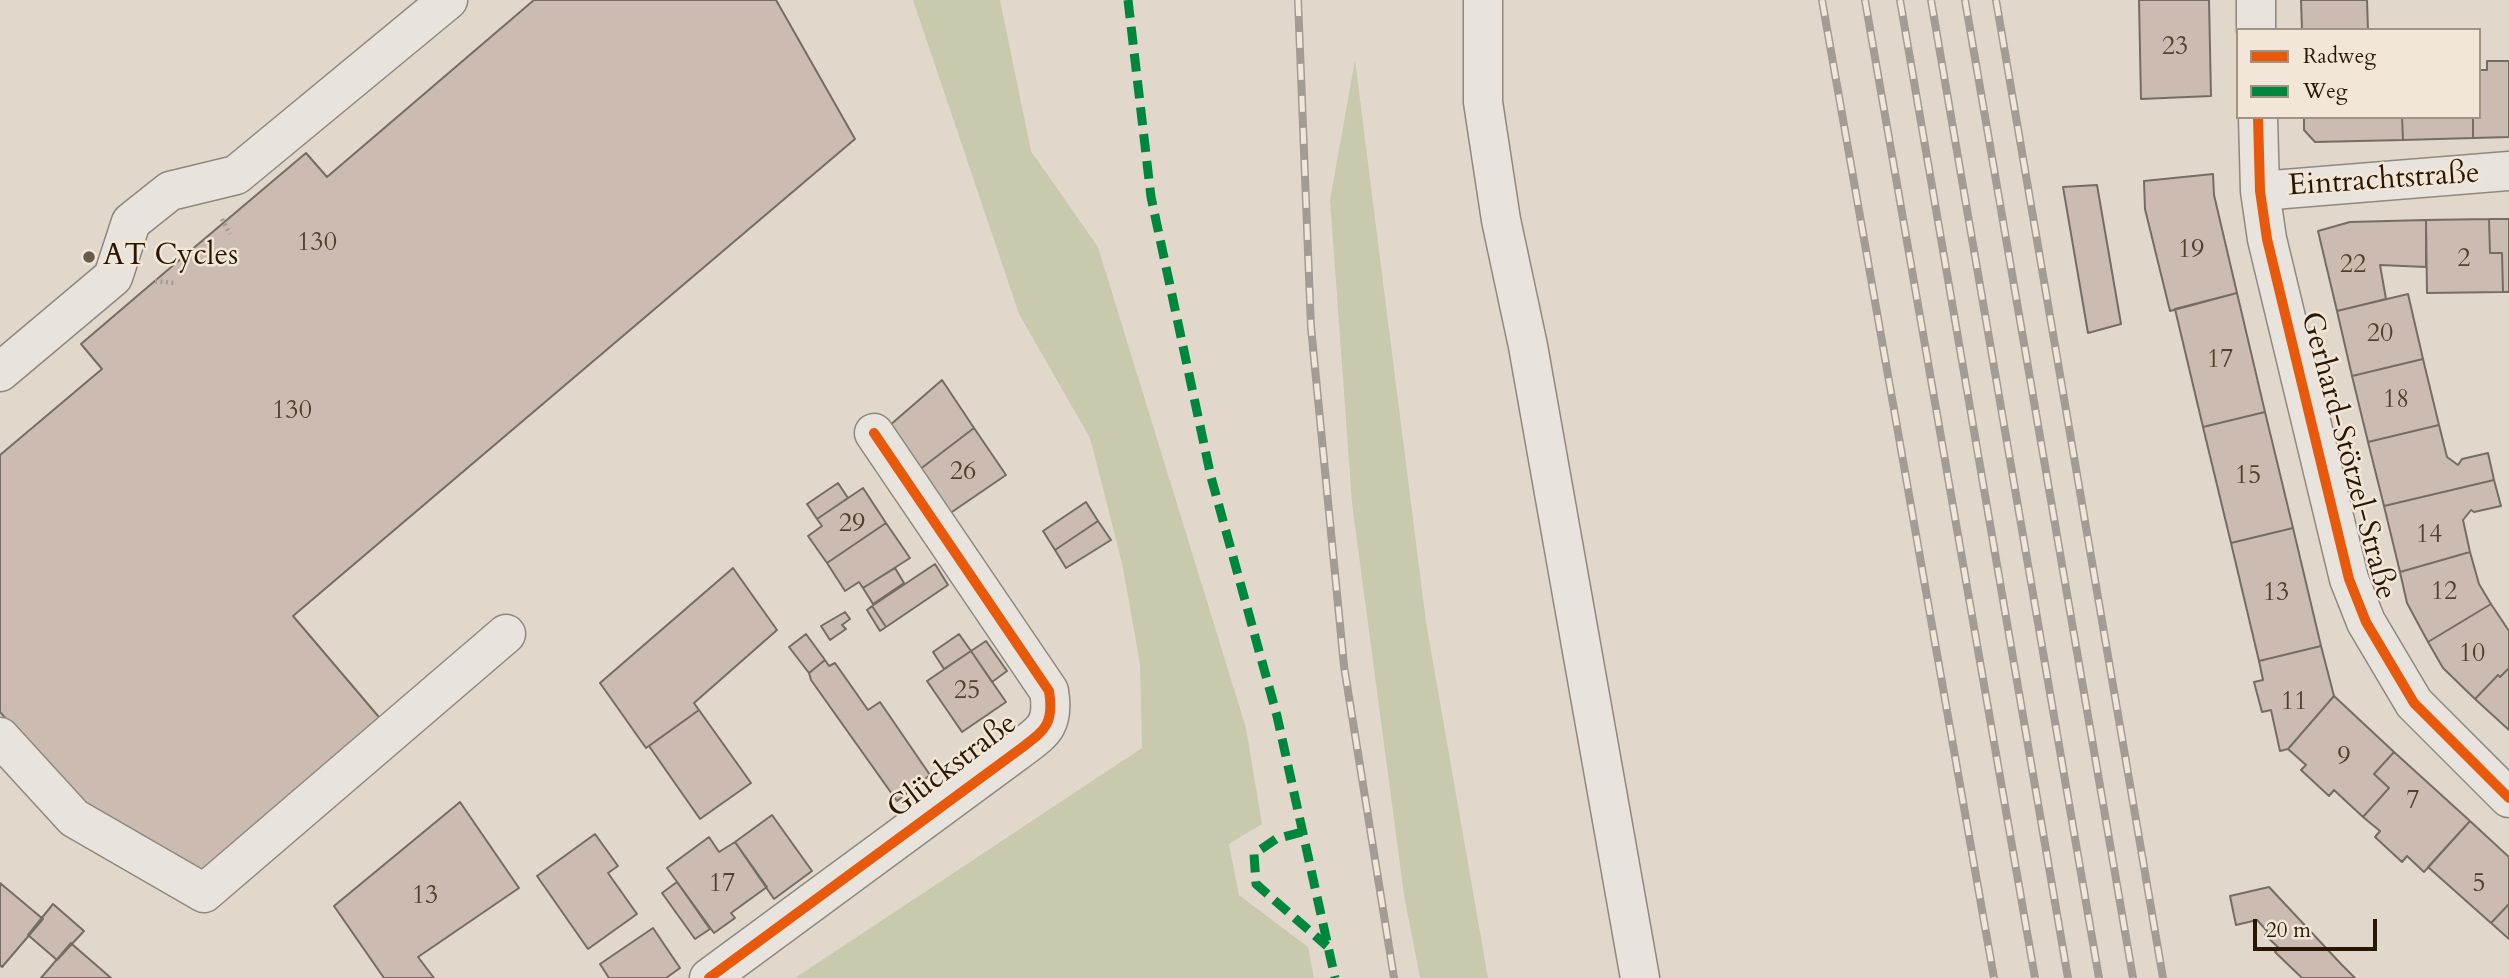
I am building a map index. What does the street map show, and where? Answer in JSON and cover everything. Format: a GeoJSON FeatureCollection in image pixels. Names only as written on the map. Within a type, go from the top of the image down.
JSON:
{"type":"FeatureCollection","features":[{"type":"Feature","properties":{"kind":"street"},"geometry":{"type":"LineString","coordinates":[[0,372],[113,277],[131,222],[170,191],[236,175],[447,0]]}},
{"type":"Feature","properties":{"kind":"street"},"geometry":{"type":"LineString","coordinates":[[1483,0],[1483,102],[1501,220],[1528,346],[1640,978]]}},
{"type":"Feature","properties":{"kind":"street"},"geometry":{"type":"LineString","coordinates":[[2256,0],[2256,28]]}},
{"type":"Feature","properties":{"kind":"street","name":"Gerhard-Stötzel-Straße"},"geometry":{"type":"LineString","coordinates":[[2258,119],[2260,191],[2266,239],[2348,579],[2365,622],[2413,703],[2509,797]]}},
{"type":"Feature","properties":{"kind":"street","name":"Eintrachtstraße"},"geometry":{"type":"LineString","coordinates":[[2260,191],[2509,172]]}},
{"type":"Feature","properties":{"kind":"street","name":"Glückstraße"},"geometry":{"type":"LineString","coordinates":[[709,978],[1046,729],[1052,711],[1049,691],[874,433]]}},
{"type":"Feature","properties":{"kind":"street"},"geometry":{"type":"LineString","coordinates":[[0,737],[74,818],[204,893],[506,634]]}},
{"type":"Feature","properties":{"kind":"green space"},"geometry":{"type":"Polygon","coordinates":[[[913,0],[1000,0],[1031,151],[1098,247],[1246,728],[1262,824],[1229,844],[1239,895],[1308,947],[1314,978],[795,978],[1142,748],[1140,664],[1122,563],[1090,438],[1019,314],[913,0]]]}},
{"type":"Feature","properties":{"kind":"green space"},"geometry":{"type":"Polygon","coordinates":[[[1355,60],[1426,622],[1488,978],[1420,978],[1404,895],[1352,503],[1330,200],[1355,60]]]}},
{"type":"Feature","properties":{"kind":"building"},"geometry":{"type":"Polygon","coordinates":[[[534,0],[776,0],[855,139],[293,616],[384,723],[205,877],[75,800],[0,712],[0,455],[102,369],[81,344],[170,268],[306,153],[327,177],[534,0]]]}},
{"type":"Feature","properties":{"kind":"building"},"geometry":{"type":"Polygon","coordinates":[[[2139,0],[2209,0],[2211,96],[2141,99],[2139,0]]]}},
{"type":"Feature","properties":{"kind":"building"},"geometry":{"type":"Polygon","coordinates":[[[2301,0],[2367,0],[2368,28],[2302,28],[2301,0]]]}},
{"type":"Feature","properties":{"kind":"building"},"geometry":{"type":"Polygon","coordinates":[[[2487,61],[2509,61],[2509,137],[2473,138],[2473,119],[2481,119],[2481,70],[2487,70],[2487,61]]]}},
{"type":"Feature","properties":{"kind":"building"},"geometry":{"type":"Polygon","coordinates":[[[2304,119],[2402,119],[2403,140],[2315,142],[2304,130],[2304,119]]]}},
{"type":"Feature","properties":{"kind":"building"},"geometry":{"type":"Polygon","coordinates":[[[2402,119],[2473,119],[2473,138],[2403,140],[2402,119]]]}},
{"type":"Feature","properties":{"kind":"building"},"geometry":{"type":"Polygon","coordinates":[[[2213,174],[2214,195],[2237,293],[2170,311],[2145,209],[2144,181],[2213,174]]]}},
{"type":"Feature","properties":{"kind":"building"},"geometry":{"type":"Polygon","coordinates":[[[2097,185],[2121,324],[2088,333],[2063,187],[2097,185]]]}},
{"type":"Feature","properties":{"kind":"building"},"geometry":{"type":"Polygon","coordinates":[[[2489,219],[2509,219],[2509,292],[2503,292],[2502,253],[2490,253],[2489,219]]]}},
{"type":"Feature","properties":{"kind":"building"},"geometry":{"type":"Polygon","coordinates":[[[2489,219],[2490,253],[2502,253],[2503,292],[2427,293],[2426,220],[2489,219]]]}},
{"type":"Feature","properties":{"kind":"building"},"geometry":{"type":"Polygon","coordinates":[[[2426,220],[2426,267],[2380,265],[2386,299],[2337,311],[2318,231],[2350,222],[2426,220]]]}},
{"type":"Feature","properties":{"kind":"building"},"geometry":{"type":"Polygon","coordinates":[[[2237,293],[2265,412],[2203,427],[2175,309],[2237,293]]]}},
{"type":"Feature","properties":{"kind":"building"},"geometry":{"type":"Polygon","coordinates":[[[2408,294],[2423,359],[2352,376],[2337,311],[2408,294]]]}},
{"type":"Feature","properties":{"kind":"building"},"geometry":{"type":"Polygon","coordinates":[[[2423,359],[2439,425],[2368,442],[2352,376],[2423,359]]]}},
{"type":"Feature","properties":{"kind":"building"},"geometry":{"type":"Polygon","coordinates":[[[942,380],[974,428],[919,470],[889,426],[942,380]]]}},
{"type":"Feature","properties":{"kind":"building"},"geometry":{"type":"Polygon","coordinates":[[[2265,412],[2293,528],[2231,543],[2203,427],[2265,412]]]}},
{"type":"Feature","properties":{"kind":"building"},"geometry":{"type":"Polygon","coordinates":[[[2439,425],[2447,457],[2458,465],[2462,459],[2488,453],[2494,480],[2384,506],[2368,442],[2439,425]]]}},
{"type":"Feature","properties":{"kind":"building"},"geometry":{"type":"Polygon","coordinates":[[[974,428],[1006,475],[949,514],[919,470],[974,428]]]}},
{"type":"Feature","properties":{"kind":"building"},"geometry":{"type":"Polygon","coordinates":[[[2494,480],[2501,506],[2474,512],[2471,510],[2463,520],[2470,552],[2400,572],[2384,506],[2494,480]]]}},
{"type":"Feature","properties":{"kind":"building"},"geometry":{"type":"Polygon","coordinates":[[[838,483],[848,498],[817,519],[807,504],[838,483]]]}},
{"type":"Feature","properties":{"kind":"building"},"geometry":{"type":"Polygon","coordinates":[[[863,488],[886,523],[827,563],[808,536],[822,526],[817,519],[863,488]]]}},
{"type":"Feature","properties":{"kind":"building"},"geometry":{"type":"Polygon","coordinates":[[[1086,502],[1098,521],[1055,550],[1043,531],[1086,502]]]}},
{"type":"Feature","properties":{"kind":"building"},"geometry":{"type":"Polygon","coordinates":[[[1098,521],[1111,540],[1066,568],[1055,550],[1098,521]]]}},
{"type":"Feature","properties":{"kind":"building"},"geometry":{"type":"Polygon","coordinates":[[[886,523],[910,558],[863,588],[859,582],[845,591],[827,563],[886,523]]]}},
{"type":"Feature","properties":{"kind":"building"},"geometry":{"type":"Polygon","coordinates":[[[2293,528],[2321,646],[2259,661],[2231,543],[2293,528]]]}},
{"type":"Feature","properties":{"kind":"building"},"geometry":{"type":"Polygon","coordinates":[[[2470,552],[2479,584],[2491,604],[2428,642],[2407,603],[2400,572],[2470,552]]]}},
{"type":"Feature","properties":{"kind":"building"},"geometry":{"type":"Polygon","coordinates":[[[935,564],[948,585],[886,627],[872,606],[935,564]]]}},
{"type":"Feature","properties":{"kind":"building"},"geometry":{"type":"Polygon","coordinates":[[[733,568],[777,630],[694,703],[699,710],[646,748],[600,683],[733,568]]]}},
{"type":"Feature","properties":{"kind":"building"},"geometry":{"type":"Polygon","coordinates":[[[895,568],[904,583],[873,604],[863,588],[895,568]]]}},
{"type":"Feature","properties":{"kind":"building"},"geometry":{"type":"Polygon","coordinates":[[[2491,604],[2509,631],[2509,668],[2500,677],[2498,675],[2475,699],[2443,668],[2428,642],[2491,604]]]}},
{"type":"Feature","properties":{"kind":"building"},"geometry":{"type":"Polygon","coordinates":[[[872,606],[886,627],[880,631],[867,610],[872,606]]]}},
{"type":"Feature","properties":{"kind":"building"},"geometry":{"type":"Polygon","coordinates":[[[845,612],[850,619],[842,625],[846,629],[830,640],[821,626],[845,612]]]}},
{"type":"Feature","properties":{"kind":"building"},"geometry":{"type":"Polygon","coordinates":[[[806,634],[825,660],[809,673],[789,647],[806,634]]]}},
{"type":"Feature","properties":{"kind":"building"},"geometry":{"type":"Polygon","coordinates":[[[959,634],[971,651],[944,669],[933,652],[959,634]]]}},
{"type":"Feature","properties":{"kind":"building"},"geometry":{"type":"Polygon","coordinates":[[[986,641],[1007,671],[992,682],[971,651],[986,641]]]}},
{"type":"Feature","properties":{"kind":"building"},"geometry":{"type":"Polygon","coordinates":[[[2321,646],[2334,696],[2288,749],[2280,751],[2271,710],[2262,712],[2254,682],[2263,680],[2259,661],[2321,646]]]}},
{"type":"Feature","properties":{"kind":"building"},"geometry":{"type":"Polygon","coordinates":[[[971,651],[1006,702],[962,732],[927,681],[971,651]]]}},
{"type":"Feature","properties":{"kind":"building"},"geometry":{"type":"Polygon","coordinates":[[[825,660],[829,666],[835,663],[868,710],[880,702],[930,775],[897,801],[811,680],[809,673],[825,660]]]}},
{"type":"Feature","properties":{"kind":"building"},"geometry":{"type":"Polygon","coordinates":[[[2509,668],[2509,730],[2475,699],[2498,675],[2500,677],[2509,668]]]}},
{"type":"Feature","properties":{"kind":"building"},"geometry":{"type":"Polygon","coordinates":[[[2334,696],[2394,752],[2374,774],[2389,788],[2363,817],[2334,790],[2329,796],[2301,770],[2306,765],[2288,749],[2334,696]]]}},
{"type":"Feature","properties":{"kind":"building"},"geometry":{"type":"Polygon","coordinates":[[[699,710],[751,783],[700,819],[649,746],[699,710]]]}},
{"type":"Feature","properties":{"kind":"building"},"geometry":{"type":"Polygon","coordinates":[[[2394,752],[2470,821],[2424,872],[2407,856],[2402,862],[2375,837],[2380,831],[2363,817],[2389,788],[2374,774],[2394,752]]]}},
{"type":"Feature","properties":{"kind":"building"},"geometry":{"type":"Polygon","coordinates":[[[460,802],[519,888],[418,957],[434,978],[384,978],[334,906],[460,802]]]}},
{"type":"Feature","properties":{"kind":"building"},"geometry":{"type":"Polygon","coordinates":[[[772,815],[812,871],[774,899],[735,842],[772,815]]]}},
{"type":"Feature","properties":{"kind":"building"},"geometry":{"type":"Polygon","coordinates":[[[2470,821],[2509,857],[2509,904],[2491,923],[2428,867],[2470,821]]]}},
{"type":"Feature","properties":{"kind":"building"},"geometry":{"type":"Polygon","coordinates":[[[595,834],[618,866],[608,873],[637,914],[588,949],[537,876],[595,834]]]}},
{"type":"Feature","properties":{"kind":"building"},"geometry":{"type":"Polygon","coordinates":[[[709,837],[719,852],[735,842],[767,887],[731,913],[735,918],[714,933],[667,868],[709,837]]]}},
{"type":"Feature","properties":{"kind":"building"},"geometry":{"type":"Polygon","coordinates":[[[677,882],[710,929],[695,939],[662,893],[677,882]]]}},
{"type":"Feature","properties":{"kind":"building"},"geometry":{"type":"Polygon","coordinates":[[[0,883],[43,919],[2,967],[0,965],[0,883]]]}},
{"type":"Feature","properties":{"kind":"building"},"geometry":{"type":"Polygon","coordinates":[[[2269,887],[2355,978],[2302,978],[2275,952],[2279,948],[2265,935],[2268,932],[2257,920],[2236,925],[2230,896],[2269,887]]]}},
{"type":"Feature","properties":{"kind":"building"},"geometry":{"type":"Polygon","coordinates":[[[53,904],[84,931],[57,960],[28,935],[53,904]]]}},
{"type":"Feature","properties":{"kind":"building"},"geometry":{"type":"Polygon","coordinates":[[[2509,904],[2509,939],[2491,923],[2509,904]]]}},
{"type":"Feature","properties":{"kind":"building"},"geometry":{"type":"Polygon","coordinates":[[[653,928],[680,968],[666,978],[609,978],[600,964],[653,928]]]}},
{"type":"Feature","properties":{"kind":"building"},"geometry":{"type":"Polygon","coordinates":[[[71,943],[73,945],[111,978],[41,978],[71,943]]]}},
{"type":"Feature","properties":{"kind":"railway"},"geometry":{"type":"LineString","coordinates":[[1298,0],[1311,327],[1344,666],[1394,978]]}},
{"type":"Feature","properties":{"kind":"railway"},"geometry":{"type":"LineString","coordinates":[[1822,0],[1994,978]]}},
{"type":"Feature","properties":{"kind":"railway"},"geometry":{"type":"LineString","coordinates":[[1865,0],[2035,978]]}},
{"type":"Feature","properties":{"kind":"railway"},"geometry":{"type":"LineString","coordinates":[[1900,0],[2068,978]]}},
{"type":"Feature","properties":{"kind":"railway"},"geometry":{"type":"LineString","coordinates":[[1931,0],[2099,978]]}},
{"type":"Feature","properties":{"kind":"railway"},"geometry":{"type":"LineString","coordinates":[[1965,0],[2133,978]]}},
{"type":"Feature","properties":{"kind":"railway"},"geometry":{"type":"LineString","coordinates":[[1996,0],[2163,978]]}},
{"type":"Feature","properties":{"kind":"marked path"},"geometry":{"type":"LineString","coordinates":[[1128,0],[1151,197],[1211,477],[1277,716],[1335,978]]}},
{"type":"Feature","properties":{"kind":"marked path"},"geometry":{"type":"LineString","coordinates":[[1302,832],[1276,839],[1254,854],[1256,884],[1327,946]]}},
{"type":"Feature","properties":{"kind":"cycle path"},"geometry":{"type":"LineString","coordinates":[[2258,119],[2260,191],[2267,239],[2349,579],[2366,622],[2414,703],[2509,798]]}},
{"type":"Feature","properties":{"kind":"cycle path"},"geometry":{"type":"LineString","coordinates":[[709,978],[1025,745],[1048,721],[1049,691],[874,433]]}},
{"type":"Feature","properties":{"kind":"place","name":"AT Cycles"},"geometry":{"type":"Point","coordinates":[89,257]}}]}
